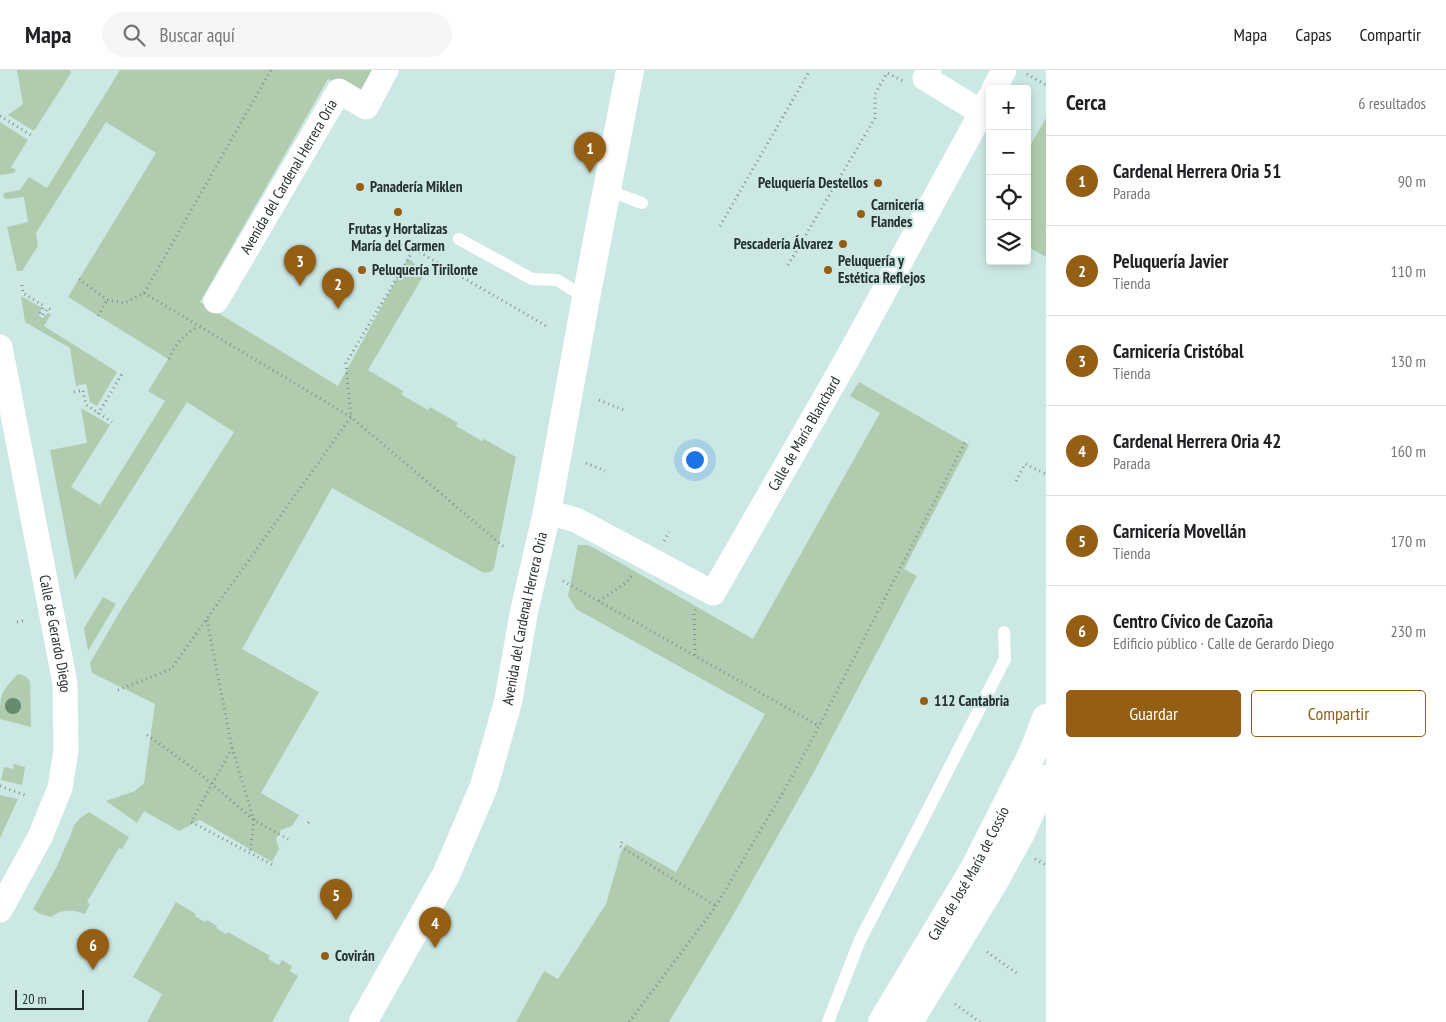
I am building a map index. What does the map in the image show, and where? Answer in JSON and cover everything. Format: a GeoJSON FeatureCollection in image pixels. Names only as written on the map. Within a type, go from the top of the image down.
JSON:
{"type":"FeatureCollection","features":[{"type":"Feature","properties":{"kind":"main road","name":"Avenida del Cardenal Herrera Oria"},"geometry":{"type":"LineString","coordinates":[[363,1022],[446,875],[484,786],[508,702],[524,612],[547,512],[630,70]]}},
{"type":"Feature","properties":{"kind":"main road","name":"Calle de José María de Cossío"},"geometry":{"type":"LineString","coordinates":[[882,1022],[974,869],[1034,750],[1046,718]]}},
{"type":"Feature","properties":{"kind":"main road","name":"Calle de José María de Cossío"},"geometry":{"type":"LineString","coordinates":[[909,1022],[994,882],[1021,833],[1046,779]]}},
{"type":"Feature","properties":{"kind":"street","name":"Avenida del Cardenal Herrera Oria"},"geometry":{"type":"LineString","coordinates":[[216,300],[339,92],[366,107],[386,70]]}},
{"type":"Feature","properties":{"kind":"street"},"geometry":{"type":"LineString","coordinates":[[999,85],[1016,72]]}},
{"type":"Feature","properties":{"kind":"street","name":"Calle de María Blanchard"},"geometry":{"type":"LineString","coordinates":[[547,512],[576,520],[713,593],[846,361],[986,104],[927,74]]}},
{"type":"Feature","properties":{"kind":"street","name":"Calle de Gerardo Diego"},"geometry":{"type":"LineString","coordinates":[[0,347],[65,683],[66,751],[60,788],[40,837],[0,910]]}},
{"type":"Feature","properties":{"kind":"lane"},"geometry":{"type":"LineString","coordinates":[[607,190],[642,203]]}},
{"type":"Feature","properties":{"kind":"lane"},"geometry":{"type":"LineString","coordinates":[[459,239],[532,279],[557,280],[586,298]]}},
{"type":"Feature","properties":{"kind":"lane"},"geometry":{"type":"LineString","coordinates":[[828,1022],[860,940],[1005,659],[1004,632]]}},
{"type":"Feature","properties":{"kind":"path"},"geometry":{"type":"LineString","coordinates":[[79,280],[108,300],[125,303],[144,293],[271,70]]}},
{"type":"Feature","properties":{"kind":"path"},"geometry":{"type":"LineString","coordinates":[[720,226],[810,70]]}},
{"type":"Feature","properties":{"kind":"path"},"geometry":{"type":"LineString","coordinates":[[788,265],[874,118],[875,94],[886,71],[919,89],[927,74]]}},
{"type":"Feature","properties":{"kind":"path"},"geometry":{"type":"LineString","coordinates":[[1016,72],[1046,85]]}},
{"type":"Feature","properties":{"kind":"path"},"geometry":{"type":"LineString","coordinates":[[0,116],[31,135]]}},
{"type":"Feature","properties":{"kind":"path"},"geometry":{"type":"LineString","coordinates":[[118,690],[171,669],[351,417],[346,363],[414,249],[548,327]]}},
{"type":"Feature","properties":{"kind":"path"},"geometry":{"type":"LineString","coordinates":[[22,285],[23,293],[44,306],[40,314],[43,315],[48,308],[53,311]]}},
{"type":"Feature","properties":{"kind":"path"},"geometry":{"type":"LineString","coordinates":[[144,293],[351,417],[505,548]]}},
{"type":"Feature","properties":{"kind":"path"},"geometry":{"type":"LineString","coordinates":[[98,316],[108,300]]}},
{"type":"Feature","properties":{"kind":"path"},"geometry":{"type":"LineString","coordinates":[[169,359],[175,345],[198,326]]}},
{"type":"Feature","properties":{"kind":"path"},"geometry":{"type":"LineString","coordinates":[[98,414],[122,374]]}},
{"type":"Feature","properties":{"kind":"path"},"geometry":{"type":"LineString","coordinates":[[74,392],[83,390],[86,405],[112,422]]}},
{"type":"Feature","properties":{"kind":"path"},"geometry":{"type":"LineString","coordinates":[[599,400],[626,411]]}},
{"type":"Feature","properties":{"kind":"path"},"geometry":{"type":"LineString","coordinates":[[629,1022],[716,906],[793,775],[965,442]]}},
{"type":"Feature","properties":{"kind":"path"},"geometry":{"type":"LineString","coordinates":[[586,463],[605,471]]}},
{"type":"Feature","properties":{"kind":"path"},"geometry":{"type":"LineString","coordinates":[[1016,480],[1025,464],[1046,474]]}},
{"type":"Feature","properties":{"kind":"path"},"geometry":{"type":"LineString","coordinates":[[599,601],[627,582],[635,568]]}},
{"type":"Feature","properties":{"kind":"path"},"geometry":{"type":"LineString","coordinates":[[563,581],[819,726]]}},
{"type":"Feature","properties":{"kind":"path"},"geometry":{"type":"LineString","coordinates":[[695,655],[694,612],[698,604]]}},
{"type":"Feature","properties":{"kind":"path"},"geometry":{"type":"LineString","coordinates":[[16,622],[26,620]]}},
{"type":"Feature","properties":{"kind":"path"},"geometry":{"type":"LineString","coordinates":[[207,620],[232,748],[254,820],[250,854]]}},
{"type":"Feature","properties":{"kind":"path"},"geometry":{"type":"LineString","coordinates":[[147,735],[194,769],[254,820],[288,839]]}},
{"type":"Feature","properties":{"kind":"path"},"geometry":{"type":"LineString","coordinates":[[232,748],[192,822],[273,865]]}},
{"type":"Feature","properties":{"kind":"path"},"geometry":{"type":"LineString","coordinates":[[0,786],[27,796]]}},
{"type":"Feature","properties":{"kind":"path"},"geometry":{"type":"LineString","coordinates":[[622,842],[620,846],[716,906]]}},
{"type":"Feature","properties":{"kind":"path"},"geometry":{"type":"LineString","coordinates":[[1035,859],[1046,865]]}},
{"type":"Feature","properties":{"kind":"path"},"geometry":{"type":"LineString","coordinates":[[988,952],[1018,974]]}},
{"type":"Feature","properties":{"kind":"path"},"geometry":{"type":"LineString","coordinates":[[955,1004],[980,1022]]}},
{"type":"Feature","properties":{"kind":"green space"},"geometry":{"type":"Polygon","coordinates":[[[17,70],[70,70],[71,73],[34,131],[8,115],[23,104],[17,70]]]}},
{"type":"Feature","properties":{"kind":"green space"},"geometry":{"type":"Polygon","coordinates":[[[120,70],[375,70],[360,95],[328,79],[200,302],[338,386],[408,258],[425,273],[368,370],[403,391],[402,395],[428,410],[430,407],[458,423],[456,426],[516,457],[494,568],[489,572],[482,572],[332,488],[242,649],[319,692],[261,793],[299,815],[292,826],[281,830],[276,839],[279,849],[272,862],[200,820],[179,831],[144,811],[137,823],[106,801],[135,791],[144,783],[155,704],[92,673],[90,663],[122,608],[234,432],[187,402],[75,580],[50,450],[87,443],[81,408],[110,425],[71,487],[100,505],[165,401],[148,391],[168,359],[68,297],[156,153],[106,122],[36,233],[38,246],[22,271],[17,271],[7,227],[28,222],[24,197],[7,199],[3,197],[4,193],[20,190],[29,177],[47,188],[120,70]]]}},
{"type":"Feature","properties":{"kind":"green space"},"geometry":{"type":"Polygon","coordinates":[[[1046,118],[1046,257],[1031,248],[1031,144],[1046,118]]]}},
{"type":"Feature","properties":{"kind":"green space"},"geometry":{"type":"Polygon","coordinates":[[[0,122],[28,140],[11,167],[16,170],[14,173],[0,175],[0,122]]]}},
{"type":"Feature","properties":{"kind":"green space"},"geometry":{"type":"Polygon","coordinates":[[[21,296],[42,308],[39,316],[43,318],[48,313],[51,314],[44,326],[117,372],[97,406],[90,402],[86,384],[76,386],[70,348],[25,322],[21,296]]]}},
{"type":"Feature","properties":{"kind":"green space"},"geometry":{"type":"Polygon","coordinates":[[[859,382],[969,445],[904,569],[917,576],[815,770],[733,915],[669,1022],[516,1022],[544,971],[558,979],[606,904],[621,852],[626,844],[676,872],[765,714],[576,609],[568,596],[578,545],[587,545],[596,549],[753,639],[880,413],[850,396],[859,382]]]}},
{"type":"Feature","properties":{"kind":"green space"},"geometry":{"type":"Polygon","coordinates":[[[103,597],[116,604],[88,651],[84,628],[103,597]]]}},
{"type":"Feature","properties":{"kind":"green space"},"geometry":{"type":"Polygon","coordinates":[[[18,674],[28,678],[30,682],[31,727],[0,719],[2,694],[18,674]]]}},
{"type":"Feature","properties":{"kind":"green space"},"geometry":{"type":"Polygon","coordinates":[[[14,764],[25,767],[22,785],[1,780],[4,767],[13,769],[14,764]]]}},
{"type":"Feature","properties":{"kind":"green space"},"geometry":{"type":"Polygon","coordinates":[[[0,795],[18,799],[0,838],[0,795]]]}},
{"type":"Feature","properties":{"kind":"green space"},"geometry":{"type":"Polygon","coordinates":[[[89,812],[129,837],[122,849],[119,848],[87,902],[90,904],[85,914],[67,911],[59,912],[51,917],[40,914],[33,909],[56,868],[74,825],[89,812]]]}},
{"type":"Feature","properties":{"kind":"green space"},"geometry":{"type":"Polygon","coordinates":[[[176,902],[205,922],[207,920],[226,934],[228,932],[270,956],[268,959],[279,965],[282,960],[292,966],[290,971],[298,976],[272,1022],[147,1022],[162,994],[133,977],[176,902]]]}},
{"type":"Feature","properties":{"kind":"place","name":"Cardenal Herrera Oria 51"},"geometry":{"type":"Point","coordinates":[590,173]}},
{"type":"Feature","properties":{"kind":"place","name":"Peluquería Destellos"},"geometry":{"type":"Point","coordinates":[878,183]}},
{"type":"Feature","properties":{"kind":"place","name":"Panadería Miklen"},"geometry":{"type":"Point","coordinates":[360,187]}},
{"type":"Feature","properties":{"kind":"place","name":"Frutas y Hortalizas María del Carmen"},"geometry":{"type":"Point","coordinates":[398,212]}},
{"type":"Feature","properties":{"kind":"place","name":"Carnicería Flandes"},"geometry":{"type":"Point","coordinates":[861,214]}},
{"type":"Feature","properties":{"kind":"place","name":"Pescadería Álvarez"},"geometry":{"type":"Point","coordinates":[843,244]}},
{"type":"Feature","properties":{"kind":"place","name":"Peluquería Tirilonte"},"geometry":{"type":"Point","coordinates":[362,270]}},
{"type":"Feature","properties":{"kind":"place","name":"Peluquería y Estética Reflejos"},"geometry":{"type":"Point","coordinates":[828,270]}},
{"type":"Feature","properties":{"kind":"place","name":"Carnicería Cristóbal"},"geometry":{"type":"Point","coordinates":[300,286]}},
{"type":"Feature","properties":{"kind":"place","name":"Peluquería Javier"},"geometry":{"type":"Point","coordinates":[338,309]}},
{"type":"Feature","properties":{"kind":"place","name":"112 Cantabria"},"geometry":{"type":"Point","coordinates":[924,701]}},
{"type":"Feature","properties":{"kind":"place","name":"Carnicería Movellán"},"geometry":{"type":"Point","coordinates":[336,920]}},
{"type":"Feature","properties":{"kind":"place","name":"Cardenal Herrera Oria 42"},"geometry":{"type":"Point","coordinates":[435,948]}},
{"type":"Feature","properties":{"kind":"place","name":"Covirán"},"geometry":{"type":"Point","coordinates":[325,956]}},
{"type":"Feature","properties":{"kind":"place","name":"Centro Cívico de Cazoña"},"geometry":{"type":"Point","coordinates":[93,970]}}]}
